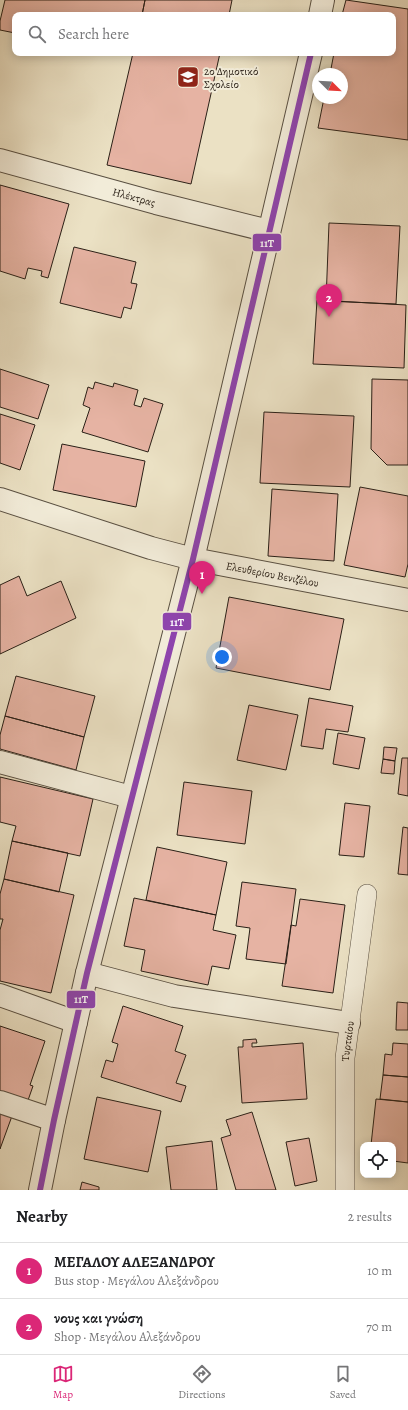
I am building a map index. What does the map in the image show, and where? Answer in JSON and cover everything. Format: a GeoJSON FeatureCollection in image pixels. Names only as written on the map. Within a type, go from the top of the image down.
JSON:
{"type":"FeatureCollection","features":[{"type":"Feature","properties":{"kind":"street"},"geometry":{"type":"LineString","coordinates":[[321,12],[323,0]]}},
{"type":"Feature","properties":{"kind":"street"},"geometry":{"type":"LineString","coordinates":[[40,1190],[87,973],[193,559],[310,56]]}},
{"type":"Feature","properties":{"kind":"street","name":"Ηλέκτρας"},"geometry":{"type":"LineString","coordinates":[[0,160],[156,203],[269,231]]}},
{"type":"Feature","properties":{"kind":"street","name":"Ελευθερίου Βενιζέλου"},"geometry":{"type":"LineString","coordinates":[[0,499],[144,546],[193,559],[408,600]]}},
{"type":"Feature","properties":{"kind":"street"},"geometry":{"type":"LineString","coordinates":[[0,762],[131,797]]}},
{"type":"Feature","properties":{"kind":"street","name":"Τυρταίου"},"geometry":{"type":"LineString","coordinates":[[345,1190],[344,1072],[349,1023],[367,894]]}},
{"type":"Feature","properties":{"kind":"street"},"geometry":{"type":"LineString","coordinates":[[87,973],[174,996],[349,1023]]}},
{"type":"Feature","properties":{"kind":"street"},"geometry":{"type":"LineString","coordinates":[[0,995],[76,1022]]}},
{"type":"Feature","properties":{"kind":"street"},"geometry":{"type":"LineString","coordinates":[[0,1102],[54,1120]]}},
{"type":"Feature","properties":{"kind":"building"},"geometry":{"type":"Polygon","coordinates":[[[5,0],[145,0],[143,12],[12,12],[12,32],[0,30],[0,21],[5,0]]]}},
{"type":"Feature","properties":{"kind":"building"},"geometry":{"type":"Polygon","coordinates":[[[145,0],[232,0],[230,12],[143,12],[145,0]]]}},
{"type":"Feature","properties":{"kind":"building"},"geometry":{"type":"Polygon","coordinates":[[[346,0],[408,9],[408,140],[318,128],[323,104],[348,104],[348,68],[331,68],[333,56],[396,56],[396,12],[343,12],[346,0]]]}},
{"type":"Feature","properties":{"kind":"building"},"geometry":{"type":"Polygon","coordinates":[[[132,56],[219,56],[191,184],[107,165],[132,56]]]}},
{"type":"Feature","properties":{"kind":"building"},"geometry":{"type":"Polygon","coordinates":[[[0,185],[69,204],[48,278],[41,276],[42,271],[28,268],[25,279],[0,271],[0,185]]]}},
{"type":"Feature","properties":{"kind":"building"},"geometry":{"type":"Polygon","coordinates":[[[329,223],[400,226],[396,304],[326,301],[329,223]]]}},
{"type":"Feature","properties":{"kind":"building"},"geometry":{"type":"Polygon","coordinates":[[[74,247],[136,262],[131,283],[137,284],[131,309],[124,307],[121,318],[60,303],[74,247]]]}},
{"type":"Feature","properties":{"kind":"building"},"geometry":{"type":"Polygon","coordinates":[[[317,300],[406,305],[404,368],[313,364],[317,300]]]}},
{"type":"Feature","properties":{"kind":"building"},"geometry":{"type":"Polygon","coordinates":[[[0,369],[49,385],[38,419],[0,407],[0,369]]]}},
{"type":"Feature","properties":{"kind":"building"},"geometry":{"type":"Polygon","coordinates":[[[372,379],[408,380],[408,465],[387,465],[371,449],[372,379]]]}},
{"type":"Feature","properties":{"kind":"building"},"geometry":{"type":"Polygon","coordinates":[[[95,382],[113,387],[114,383],[138,390],[134,405],[141,407],[144,398],[163,404],[148,452],[82,432],[90,408],[83,405],[88,387],[93,389],[95,382]]]}},
{"type":"Feature","properties":{"kind":"building"},"geometry":{"type":"Polygon","coordinates":[[[264,412],[354,416],[350,487],[260,483],[264,412]]]}},
{"type":"Feature","properties":{"kind":"building"},"geometry":{"type":"Polygon","coordinates":[[[0,414],[35,425],[20,470],[0,463],[0,414]]]}},
{"type":"Feature","properties":{"kind":"building"},"geometry":{"type":"Polygon","coordinates":[[[62,444],[145,461],[136,507],[53,490],[62,444]]]}},
{"type":"Feature","properties":{"kind":"building"},"geometry":{"type":"Polygon","coordinates":[[[360,487],[408,496],[408,564],[405,577],[344,565],[360,487]]]}},
{"type":"Feature","properties":{"kind":"building"},"geometry":{"type":"Polygon","coordinates":[[[272,489],[338,494],[334,561],[268,556],[272,489]]]}},
{"type":"Feature","properties":{"kind":"building"},"geometry":{"type":"Polygon","coordinates":[[[19,576],[27,596],[61,581],[76,618],[0,654],[0,585],[19,576]]]}},
{"type":"Feature","properties":{"kind":"building"},"geometry":{"type":"Polygon","coordinates":[[[229,597],[344,619],[330,690],[216,668],[229,597]]]}},
{"type":"Feature","properties":{"kind":"building"},"geometry":{"type":"Polygon","coordinates":[[[16,676],[95,696],[84,737],[5,716],[16,676]]]}},
{"type":"Feature","properties":{"kind":"building"},"geometry":{"type":"Polygon","coordinates":[[[309,698],[353,706],[348,732],[326,729],[323,749],[301,746],[309,698]]]}},
{"type":"Feature","properties":{"kind":"building"},"geometry":{"type":"Polygon","coordinates":[[[249,705],[298,715],[286,770],[237,760],[249,705]]]}},
{"type":"Feature","properties":{"kind":"building"},"geometry":{"type":"Polygon","coordinates":[[[5,716],[84,737],[76,770],[0,749],[0,735],[5,716]]]}},
{"type":"Feature","properties":{"kind":"building"},"geometry":{"type":"Polygon","coordinates":[[[338,733],[365,738],[359,769],[333,764],[338,733]]]}},
{"type":"Feature","properties":{"kind":"building"},"geometry":{"type":"Polygon","coordinates":[[[384,747],[397,748],[395,761],[383,759],[384,747]]]}},
{"type":"Feature","properties":{"kind":"building"},"geometry":{"type":"Polygon","coordinates":[[[402,758],[408,758],[408,796],[398,794],[402,758]]]}},
{"type":"Feature","properties":{"kind":"building"},"geometry":{"type":"Polygon","coordinates":[[[383,759],[395,761],[394,774],[381,773],[383,759]]]}},
{"type":"Feature","properties":{"kind":"building"},"geometry":{"type":"Polygon","coordinates":[[[0,777],[93,799],[80,856],[12,841],[16,826],[0,822],[0,777]]]}},
{"type":"Feature","properties":{"kind":"building"},"geometry":{"type":"Polygon","coordinates":[[[184,782],[252,791],[245,844],[177,835],[184,782]]]}},
{"type":"Feature","properties":{"kind":"building"},"geometry":{"type":"Polygon","coordinates":[[[345,803],[370,806],[364,857],[339,855],[345,803]]]}},
{"type":"Feature","properties":{"kind":"building"},"geometry":{"type":"Polygon","coordinates":[[[403,827],[408,828],[408,875],[398,874],[403,827]]]}},
{"type":"Feature","properties":{"kind":"building"},"geometry":{"type":"Polygon","coordinates":[[[12,841],[68,853],[59,892],[4,879],[12,841]]]}},
{"type":"Feature","properties":{"kind":"building"},"geometry":{"type":"Polygon","coordinates":[[[157,847],[227,862],[216,915],[146,900],[157,847]]]}},
{"type":"Feature","properties":{"kind":"building"},"geometry":{"type":"Polygon","coordinates":[[[4,879],[74,895],[51,993],[0,981],[0,930],[3,919],[0,919],[0,894],[4,879]]]}},
{"type":"Feature","properties":{"kind":"building"},"geometry":{"type":"Polygon","coordinates":[[[242,882],[296,889],[286,964],[246,959],[250,928],[236,926],[242,882]]]}},
{"type":"Feature","properties":{"kind":"building"},"geometry":{"type":"Polygon","coordinates":[[[134,898],[216,915],[213,930],[236,935],[229,969],[212,966],[208,985],[141,971],[145,950],[124,946],[134,898]]]}},
{"type":"Feature","properties":{"kind":"building"},"geometry":{"type":"Polygon","coordinates":[[[300,899],[345,905],[333,993],[282,986],[291,925],[296,926],[300,899]]]}},
{"type":"Feature","properties":{"kind":"building"},"geometry":{"type":"Polygon","coordinates":[[[397,1002],[408,1003],[408,1030],[396,1030],[397,1002]]]}},
{"type":"Feature","properties":{"kind":"building"},"geometry":{"type":"Polygon","coordinates":[[[123,1006],[183,1026],[175,1051],[186,1055],[176,1083],[186,1086],[181,1102],[101,1077],[106,1060],[113,1062],[118,1044],[112,1042],[123,1006]]]}},
{"type":"Feature","properties":{"kind":"building"},"geometry":{"type":"Polygon","coordinates":[[[0,1026],[45,1041],[30,1085],[33,1086],[26,1106],[0,1097],[0,1026]]]}},
{"type":"Feature","properties":{"kind":"building"},"geometry":{"type":"Polygon","coordinates":[[[256,1039],[257,1043],[252,1043],[252,1047],[303,1043],[307,1099],[242,1103],[238,1047],[243,1047],[243,1040],[256,1039]]]}},
{"type":"Feature","properties":{"kind":"building"},"geometry":{"type":"Polygon","coordinates":[[[393,1043],[408,1044],[408,1077],[383,1075],[385,1054],[392,1055],[393,1043]]]}},
{"type":"Feature","properties":{"kind":"building"},"geometry":{"type":"Polygon","coordinates":[[[383,1075],[408,1077],[408,1102],[380,1099],[383,1075]]]}},
{"type":"Feature","properties":{"kind":"building"},"geometry":{"type":"Polygon","coordinates":[[[97,1097],[161,1111],[148,1172],[84,1159],[97,1097]]]}},
{"type":"Feature","properties":{"kind":"building"},"geometry":{"type":"Polygon","coordinates":[[[376,1099],[408,1102],[408,1163],[396,1161],[396,1142],[371,1142],[376,1099]]]}},
{"type":"Feature","properties":{"kind":"building"},"geometry":{"type":"Polygon","coordinates":[[[0,1111],[12,1116],[0,1149],[0,1111]]]}},
{"type":"Feature","properties":{"kind":"building"},"geometry":{"type":"Polygon","coordinates":[[[252,1112],[276,1190],[236,1190],[221,1138],[231,1135],[226,1120],[252,1112]]]}},
{"type":"Feature","properties":{"kind":"building"},"geometry":{"type":"Polygon","coordinates":[[[309,1138],[317,1181],[295,1186],[286,1142],[309,1138]]]}},
{"type":"Feature","properties":{"kind":"building"},"geometry":{"type":"Polygon","coordinates":[[[212,1141],[217,1190],[171,1190],[166,1147],[212,1141]]]}},
{"type":"Feature","properties":{"kind":"building"},"geometry":{"type":"Polygon","coordinates":[[[82,1182],[99,1187],[99,1190],[80,1190],[82,1182]]]}},
{"type":"Feature","properties":{"kind":"transit line","name":"11Τ"},"geometry":{"type":"LineString","coordinates":[[40,1190],[87,973],[193,559],[310,56]]}},
{"type":"Feature","properties":{"kind":"place","name":"2ο Δημοτικό Σχολείο"},"geometry":{"type":"Point","coordinates":[188,77]}},
{"type":"Feature","properties":{"kind":"place","name":"νους και γνώση"},"geometry":{"type":"Point","coordinates":[329,317]}},
{"type":"Feature","properties":{"kind":"place","name":"ΜΕΓΑΛΟΥ ΑΛΕΞΑΝΔΡΟΥ"},"geometry":{"type":"Point","coordinates":[202,594]}}]}
